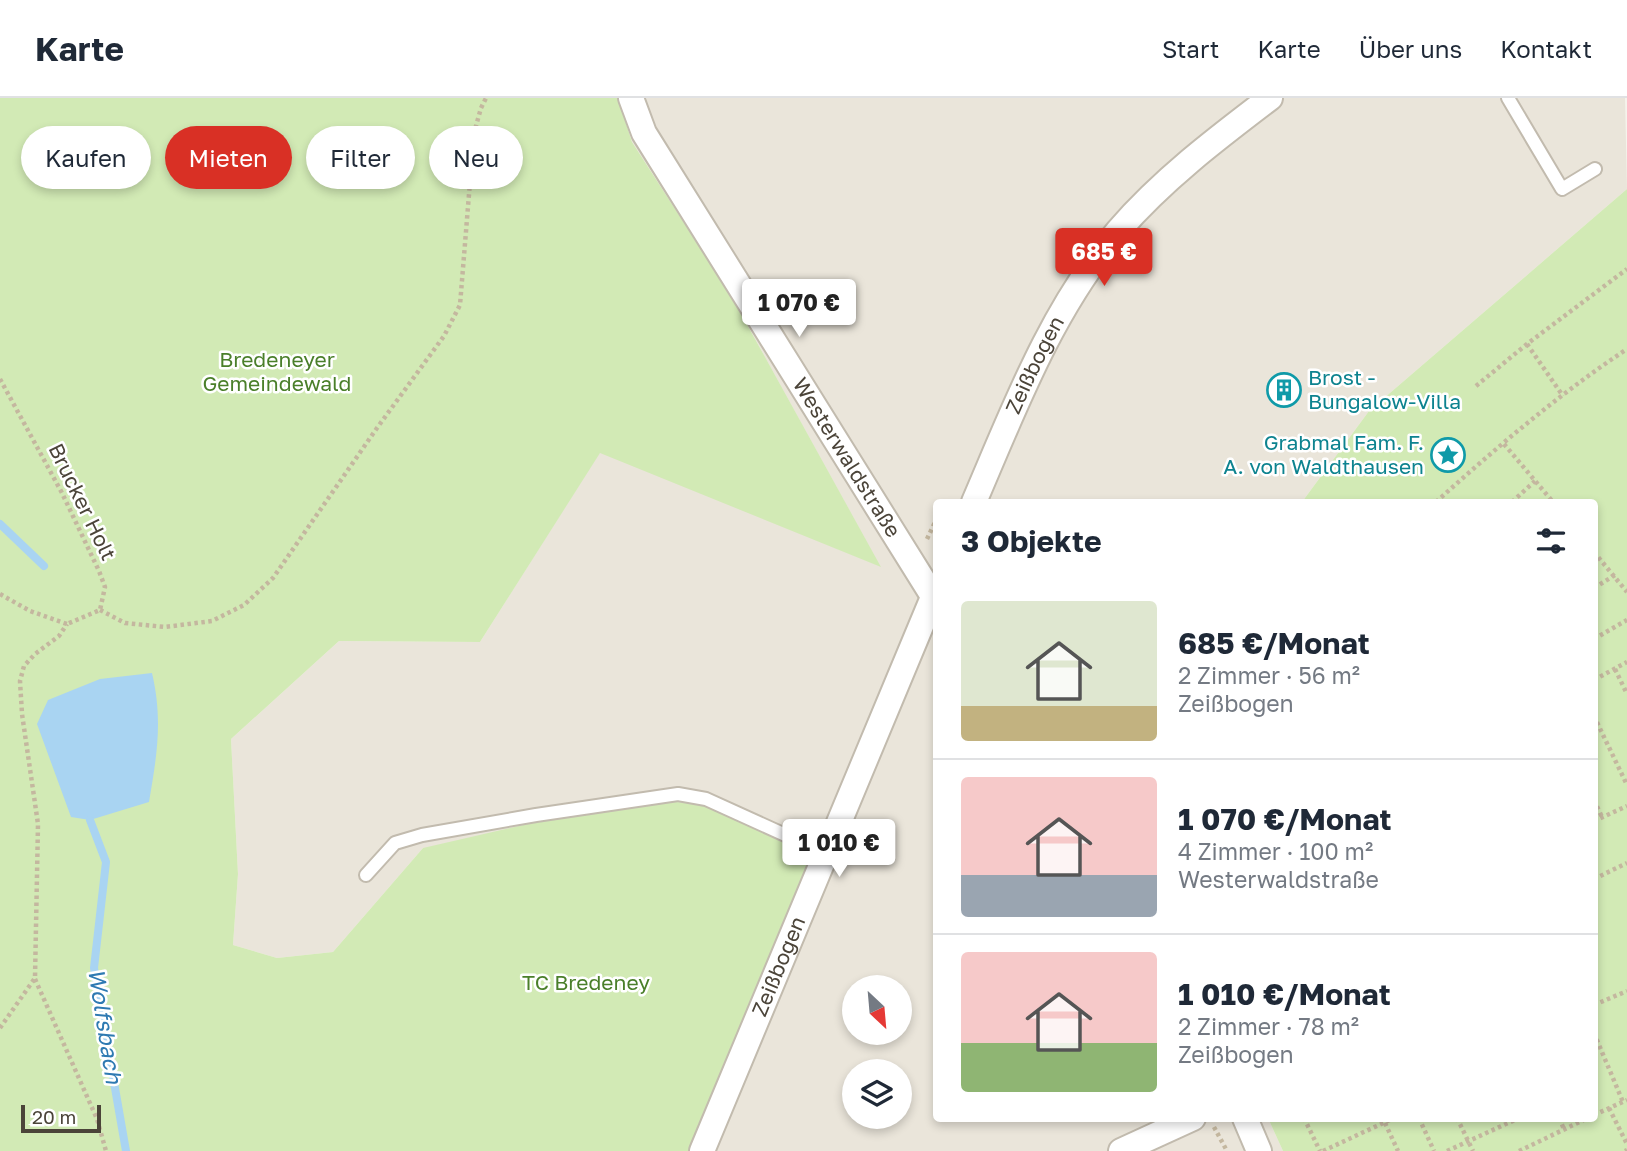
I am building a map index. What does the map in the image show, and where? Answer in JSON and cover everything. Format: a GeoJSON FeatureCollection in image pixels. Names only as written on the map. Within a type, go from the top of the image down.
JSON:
{"type":"FeatureCollection","features":[{"type":"Feature","properties":{"kind":"street","name":"Westerwaldstraße"},"geometry":{"type":"LineString","coordinates":[[631,98],[644,133],[933,593]]}},
{"type":"Feature","properties":{"kind":"street","name":"Zeißbogen"},"geometry":{"type":"LineString","coordinates":[[975,499],[1032,368],[1093,264],[1118,231],[1178,170],[1270,98]]}},
{"type":"Feature","properties":{"kind":"street","name":"Zeißbogen"},"geometry":{"type":"LineString","coordinates":[[702,1151],[933,601]]}},
{"type":"Feature","properties":{"kind":"street"},"geometry":{"type":"LineString","coordinates":[[1121,1151],[1184,1122]]}},
{"type":"Feature","properties":{"kind":"street"},"geometry":{"type":"LineString","coordinates":[[1247,1122],[1259,1151]]}},
{"type":"Feature","properties":{"kind":"lane"},"geometry":{"type":"LineString","coordinates":[[1508,98],[1562,188],[1595,170]]}},
{"type":"Feature","properties":{"kind":"lane"},"geometry":{"type":"LineString","coordinates":[[366,875],[395,843],[422,835],[678,794],[706,799],[825,853]]}},
{"type":"Feature","properties":{"kind":"path"},"geometry":{"type":"LineString","coordinates":[[106,1151],[97,1119],[35,978],[38,824],[22,714],[20,681],[24,666],[59,636],[67,624],[100,610],[125,623],[165,627],[212,621],[244,605],[274,578],[444,336],[460,305],[474,133],[486,98]]}},
{"type":"Feature","properties":{"kind":"path"},"geometry":{"type":"LineString","coordinates":[[1476,386],[1627,269]]}},
{"type":"Feature","properties":{"kind":"path"},"geometry":{"type":"LineString","coordinates":[[1527,345],[1563,396]]}},
{"type":"Feature","properties":{"kind":"path"},"geometry":{"type":"LineString","coordinates":[[1440,499],[1563,396],[1627,349]]}},
{"type":"Feature","properties":{"kind":"path","name":"Brucker Holt"},"geometry":{"type":"LineString","coordinates":[[0,379],[62,493],[99,571],[105,587],[100,610]]}},
{"type":"Feature","properties":{"kind":"path"},"geometry":{"type":"LineString","coordinates":[[1504,444],[1550,499]]}},
{"type":"Feature","properties":{"kind":"path"},"geometry":{"type":"LineString","coordinates":[[1515,499],[1535,481]]}},
{"type":"Feature","properties":{"kind":"path"},"geometry":{"type":"LineString","coordinates":[[919,544],[927,540],[933,527]]}},
{"type":"Feature","properties":{"kind":"path"},"geometry":{"type":"LineString","coordinates":[[1598,556],[1627,592]]}},
{"type":"Feature","properties":{"kind":"path"},"geometry":{"type":"LineString","coordinates":[[1598,585],[1615,575]]}},
{"type":"Feature","properties":{"kind":"path"},"geometry":{"type":"LineString","coordinates":[[0,594],[30,611],[67,624]]}},
{"type":"Feature","properties":{"kind":"path"},"geometry":{"type":"LineString","coordinates":[[1598,637],[1627,620]]}},
{"type":"Feature","properties":{"kind":"path"},"geometry":{"type":"LineString","coordinates":[[1598,678],[1627,662]]}},
{"type":"Feature","properties":{"kind":"path"},"geometry":{"type":"LineString","coordinates":[[1615,668],[1627,694]]}},
{"type":"Feature","properties":{"kind":"path"},"geometry":{"type":"LineString","coordinates":[[1598,724],[1627,785]]}},
{"type":"Feature","properties":{"kind":"path"},"geometry":{"type":"LineString","coordinates":[[1598,819],[1627,807]]}},
{"type":"Feature","properties":{"kind":"path"},"geometry":{"type":"LineString","coordinates":[[1598,808],[1602,817]]}},
{"type":"Feature","properties":{"kind":"path"},"geometry":{"type":"LineString","coordinates":[[1598,877],[1627,863]]}},
{"type":"Feature","properties":{"kind":"path"},"geometry":{"type":"LineString","coordinates":[[0,1028],[35,978]]}},
{"type":"Feature","properties":{"kind":"path"},"geometry":{"type":"LineString","coordinates":[[1598,1003],[1627,991]]}},
{"type":"Feature","properties":{"kind":"path"},"geometry":{"type":"LineString","coordinates":[[1598,1042],[1625,1101],[1598,1112]]}},
{"type":"Feature","properties":{"kind":"path"},"geometry":{"type":"LineString","coordinates":[[1609,1108],[1627,1144]]}},
{"type":"Feature","properties":{"kind":"path"},"geometry":{"type":"LineString","coordinates":[[1211,1122],[1227,1151]]}},
{"type":"Feature","properties":{"kind":"path"},"geometry":{"type":"LineString","coordinates":[[1306,1122],[1321,1151],[1385,1123],[1398,1151]]}},
{"type":"Feature","properties":{"kind":"path"},"geometry":{"type":"LineString","coordinates":[[1421,1122],[1434,1151]]}},
{"type":"Feature","properties":{"kind":"path"},"geometry":{"type":"LineString","coordinates":[[1460,1122],[1472,1151]]}},
{"type":"Feature","properties":{"kind":"path"},"geometry":{"type":"LineString","coordinates":[[1447,1151],[1510,1122]]}},
{"type":"Feature","properties":{"kind":"path"},"geometry":{"type":"LineString","coordinates":[[1561,1122],[1564,1129]]}},
{"type":"Feature","properties":{"kind":"path"},"geometry":{"type":"LineString","coordinates":[[1519,1151],[1579,1122]]}},
{"type":"Feature","properties":{"kind":"shaded area"},"geometry":{"type":"Polygon","coordinates":[[[618,98],[1625,98],[1627,189],[1369,411],[1304,499],[933,499],[933,1122],[1270,1122],[1283,1151],[699,1151],[423,848],[333,952],[277,958],[233,945],[238,874],[231,739],[339,641],[480,642],[600,452],[880,566],[733,299],[632,142],[618,98]]]}},
{"type":"Feature","properties":{"kind":"green space","name":"Bredeneyer Gemeindewald"},"geometry":{"type":"Polygon","coordinates":[[[0,98],[618,98],[632,142],[733,299],[881,567],[600,453],[480,642],[339,641],[231,739],[238,874],[233,945],[277,958],[333,952],[423,848],[549,819],[650,803],[704,805],[819,856],[699,1151],[0,1151],[0,98]]]}},
{"type":"Feature","properties":{"kind":"green space"},"geometry":{"type":"Polygon","coordinates":[[[1627,189],[1627,1151],[1283,1151],[1270,1122],[1598,1122],[1598,499],[1304,499],[1369,411],[1627,189]]]}},
{"type":"Feature","properties":{"kind":"water"},"geometry":{"type":"Polygon","coordinates":[[[152,673],[158,722],[149,802],[90,820],[71,817],[37,724],[48,700],[100,679],[152,673]]]}},
{"type":"Feature","properties":{"kind":"waterway","name":"Wolfsbach"},"geometry":{"type":"LineString","coordinates":[[0,524],[44,566]]}},
{"type":"Feature","properties":{"kind":"waterway","name":"Wolfsbach"},"geometry":{"type":"LineString","coordinates":[[90,820],[106,862],[94,968],[126,1151]]}},
{"type":"Feature","properties":{"kind":"place","name":"Brost - Bungalow-Villa"},"geometry":{"type":"Point","coordinates":[1284,390]}},
{"type":"Feature","properties":{"kind":"place","name":"Grabmal Fam. F. A. von Waldthausen"},"geometry":{"type":"Point","coordinates":[1448,455]}},
{"type":"Feature","properties":{"kind":"park label","name":"TC Bredeney"},"geometry":{"type":"Point","coordinates":[586,983]}}]}
